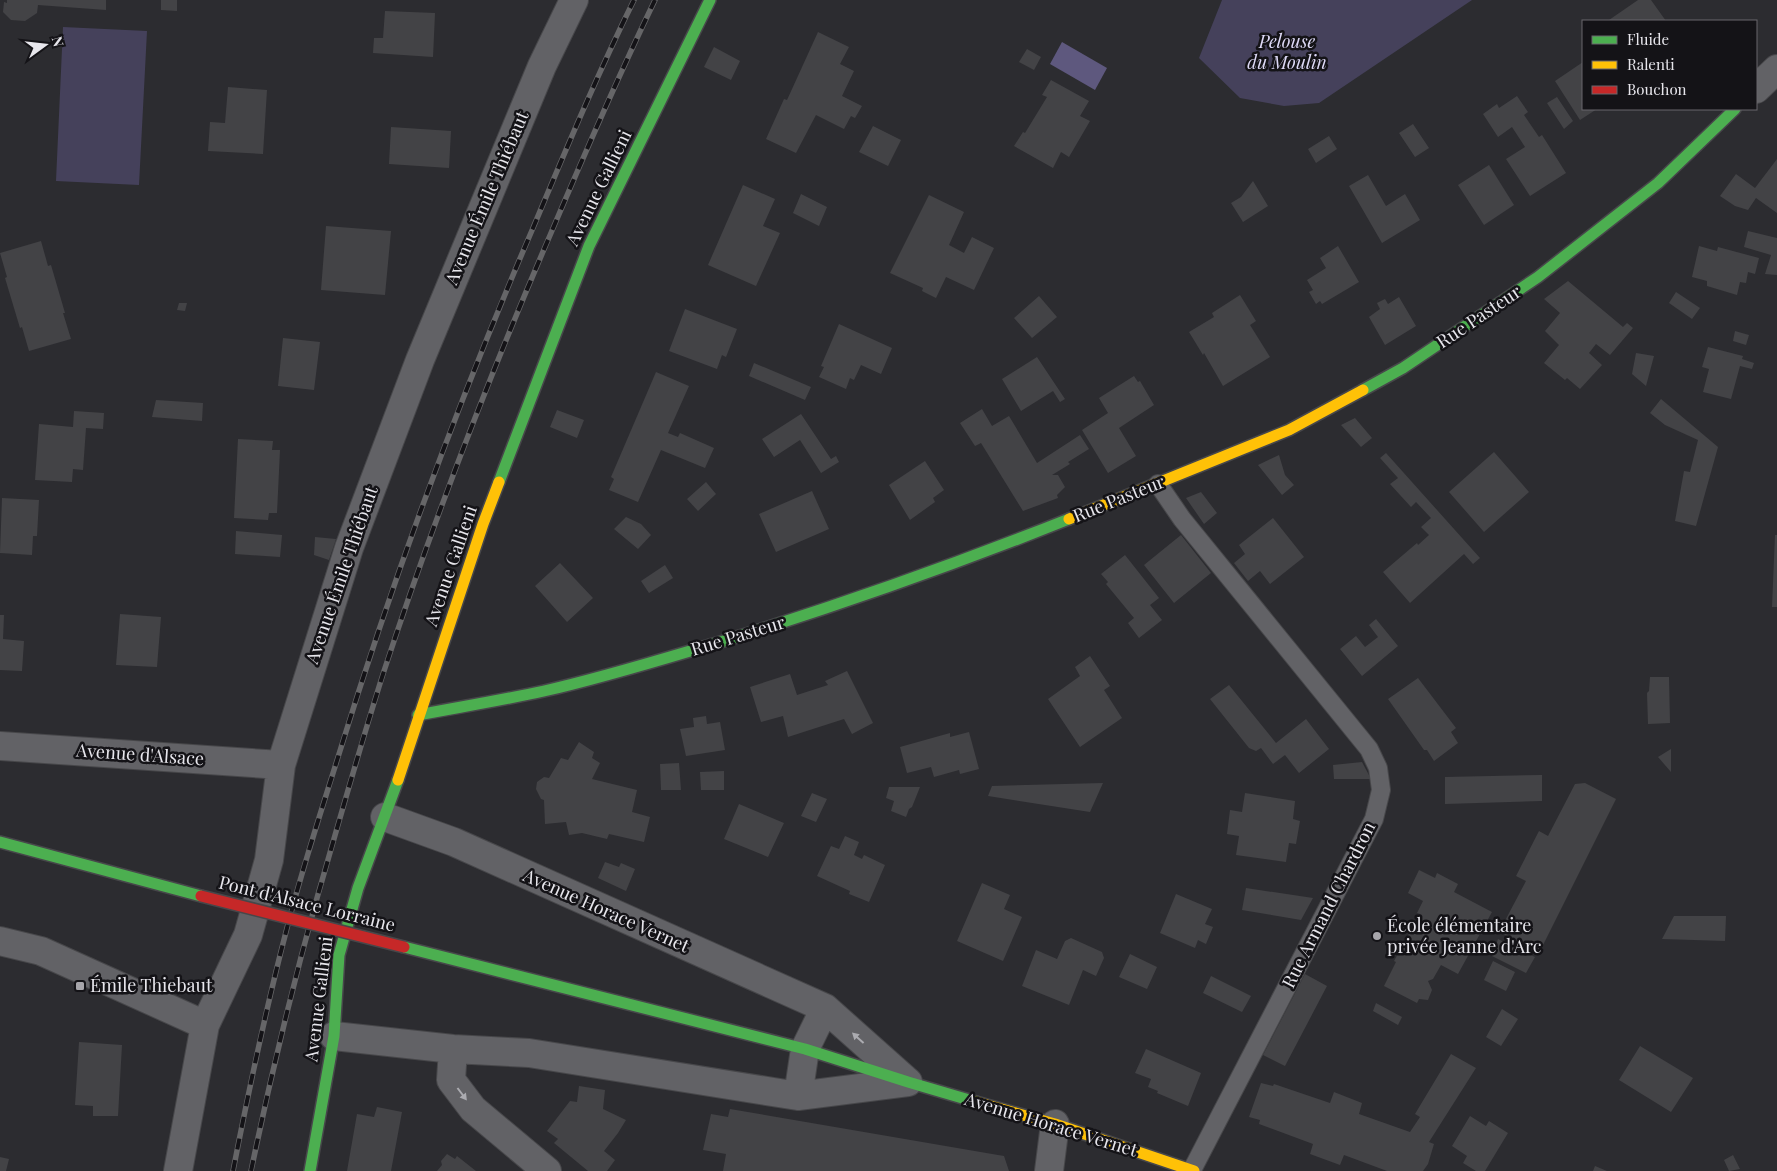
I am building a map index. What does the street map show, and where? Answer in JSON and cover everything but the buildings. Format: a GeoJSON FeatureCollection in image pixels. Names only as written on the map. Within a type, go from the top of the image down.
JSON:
{"type":"FeatureCollection","features":[{"type":"Feature","properties":{"kind":"street","name":"Avenue Émile Thiébaut"},"geometry":{"type":"LineString","coordinates":[[178,1171],[205,1025],[248,935],[269,860],[281,765],[349,548],[417,369],[542,66],[574,0]]}},
{"type":"Feature","properties":{"kind":"street","name":"Avenue Gallieni"},"geometry":{"type":"LineString","coordinates":[[310,1171],[334,1036],[339,955],[358,888],[385,818],[483,524],[589,246],[710,0]]}},
{"type":"Feature","properties":{"kind":"street"},"geometry":{"type":"LineString","coordinates":[[1757,88],[1777,69]]}},
{"type":"Feature","properties":{"kind":"street","name":"Rue Pasteur"},"geometry":{"type":"LineString","coordinates":[[418,715],[544,691],[655,662],[779,624],[987,552],[1289,430],[1403,368],[1538,277],[1658,183],[1735,110]]}},
{"type":"Feature","properties":{"kind":"street","name":"Avenue d'Alsace"},"geometry":{"type":"LineString","coordinates":[[0,746],[281,765]]}},
{"type":"Feature","properties":{"kind":"street","name":"Avenue Horace Vernet"},"geometry":{"type":"LineString","coordinates":[[385,818],[454,842],[825,1008],[908,1082]]}},
{"type":"Feature","properties":{"kind":"street","name":"Pont d'Alsace Lorraine"},"geometry":{"type":"LineString","coordinates":[[0,842],[201,896],[404,946]]}},
{"type":"Feature","properties":{"kind":"street"},"geometry":{"type":"LineString","coordinates":[[0,941],[41,951],[205,1025]]}},
{"type":"Feature","properties":{"kind":"street","name":"Avenue Horace Vernet"},"geometry":{"type":"LineString","coordinates":[[404,946],[805,1049],[908,1082],[1055,1124],[1193,1171]]}},
{"type":"Feature","properties":{"kind":"street"},"geometry":{"type":"LineString","coordinates":[[798,1096],[805,1049],[825,1008]]}},
{"type":"Feature","properties":{"kind":"street","name":"Avenue Horace Vernet"},"geometry":{"type":"LineString","coordinates":[[334,1036],[454,1049],[529,1053],[798,1096],[908,1082]]}},
{"type":"Feature","properties":{"kind":"street"},"geometry":{"type":"LineString","coordinates":[[454,1049],[451,1080],[474,1109],[547,1171]]}},
{"type":"Feature","properties":{"kind":"street"},"geometry":{"type":"LineString","coordinates":[[1050,1171],[1055,1124]]}},
{"type":"Feature","properties":{"kind":"lane","name":"Rue Armand Chardron"},"geometry":{"type":"LineString","coordinates":[[1158,484],[1182,519],[1369,750],[1378,768],[1381,790],[1374,819],[1193,1171]]}},
{"type":"Feature","properties":{"kind":"green space","name":"Pelouse du Moulin"},"geometry":{"type":"Polygon","coordinates":[[[1222,0],[1472,0],[1319,103],[1284,106],[1240,98],[1199,58],[1222,0]]]}},
{"type":"Feature","properties":{"kind":"green space"},"geometry":{"type":"Polygon","coordinates":[[[63,27],[147,31],[139,185],[56,181],[63,27]]]}},
{"type":"Feature","properties":{"kind":"shaded area"},"geometry":{"type":"Polygon","coordinates":[[[1062,42],[1107,68],[1095,90],[1050,64],[1062,42]]]}},
{"type":"Feature","properties":{"kind":"railway"},"geometry":{"type":"LineString","coordinates":[[233,1171],[265,1018],[293,906],[305,862],[382,620],[429,488],[479,358],[582,114],[634,0]]}},
{"type":"Feature","properties":{"kind":"railway"},"geometry":{"type":"LineString","coordinates":[[251,1171],[282,1034],[308,932],[366,727],[403,615],[442,505],[528,287],[589,145],[655,0]]}},
{"type":"Feature","properties":{"kind":"traffic: fast"},"geometry":{"type":"LineString","coordinates":[[499,482],[589,246],[710,0]]}},
{"type":"Feature","properties":{"kind":"traffic: fast"},"geometry":{"type":"LineString","coordinates":[[1363,390],[1403,368],[1538,277],[1658,183],[1734,110]]}},
{"type":"Feature","properties":{"kind":"traffic: fast"},"geometry":{"type":"LineString","coordinates":[[418,715],[567,686],[727,640],[899,583],[1069,519]]}},
{"type":"Feature","properties":{"kind":"traffic: fast"},"geometry":{"type":"LineString","coordinates":[[310,1171],[334,1036],[339,955],[358,888],[398,780]]}},
{"type":"Feature","properties":{"kind":"traffic: fast"},"geometry":{"type":"LineString","coordinates":[[0,842],[201,896]]}},
{"type":"Feature","properties":{"kind":"traffic: fast"},"geometry":{"type":"LineString","coordinates":[[404,947],[805,1049],[976,1102]]}},
{"type":"Feature","properties":{"kind":"traffic: slow"},"geometry":{"type":"LineString","coordinates":[[1069,519],[1289,430],[1363,390]]}},
{"type":"Feature","properties":{"kind":"traffic: slow"},"geometry":{"type":"LineString","coordinates":[[398,780],[483,524],[499,482]]}},
{"type":"Feature","properties":{"kind":"traffic: slow"},"geometry":{"type":"LineString","coordinates":[[976,1102],[1055,1124],[1194,1171]]}},
{"type":"Feature","properties":{"kind":"traffic: jam"},"geometry":{"type":"LineString","coordinates":[[201,896],[404,947]]}},
{"type":"Feature","properties":{"kind":"place","name":"École élémentaire privée Jeanne d'Arc"},"geometry":{"type":"Point","coordinates":[1377,936]}},
{"type":"Feature","properties":{"kind":"place","name":"Émile Thiebaut"},"geometry":{"type":"Point","coordinates":[80,986]}}]}
